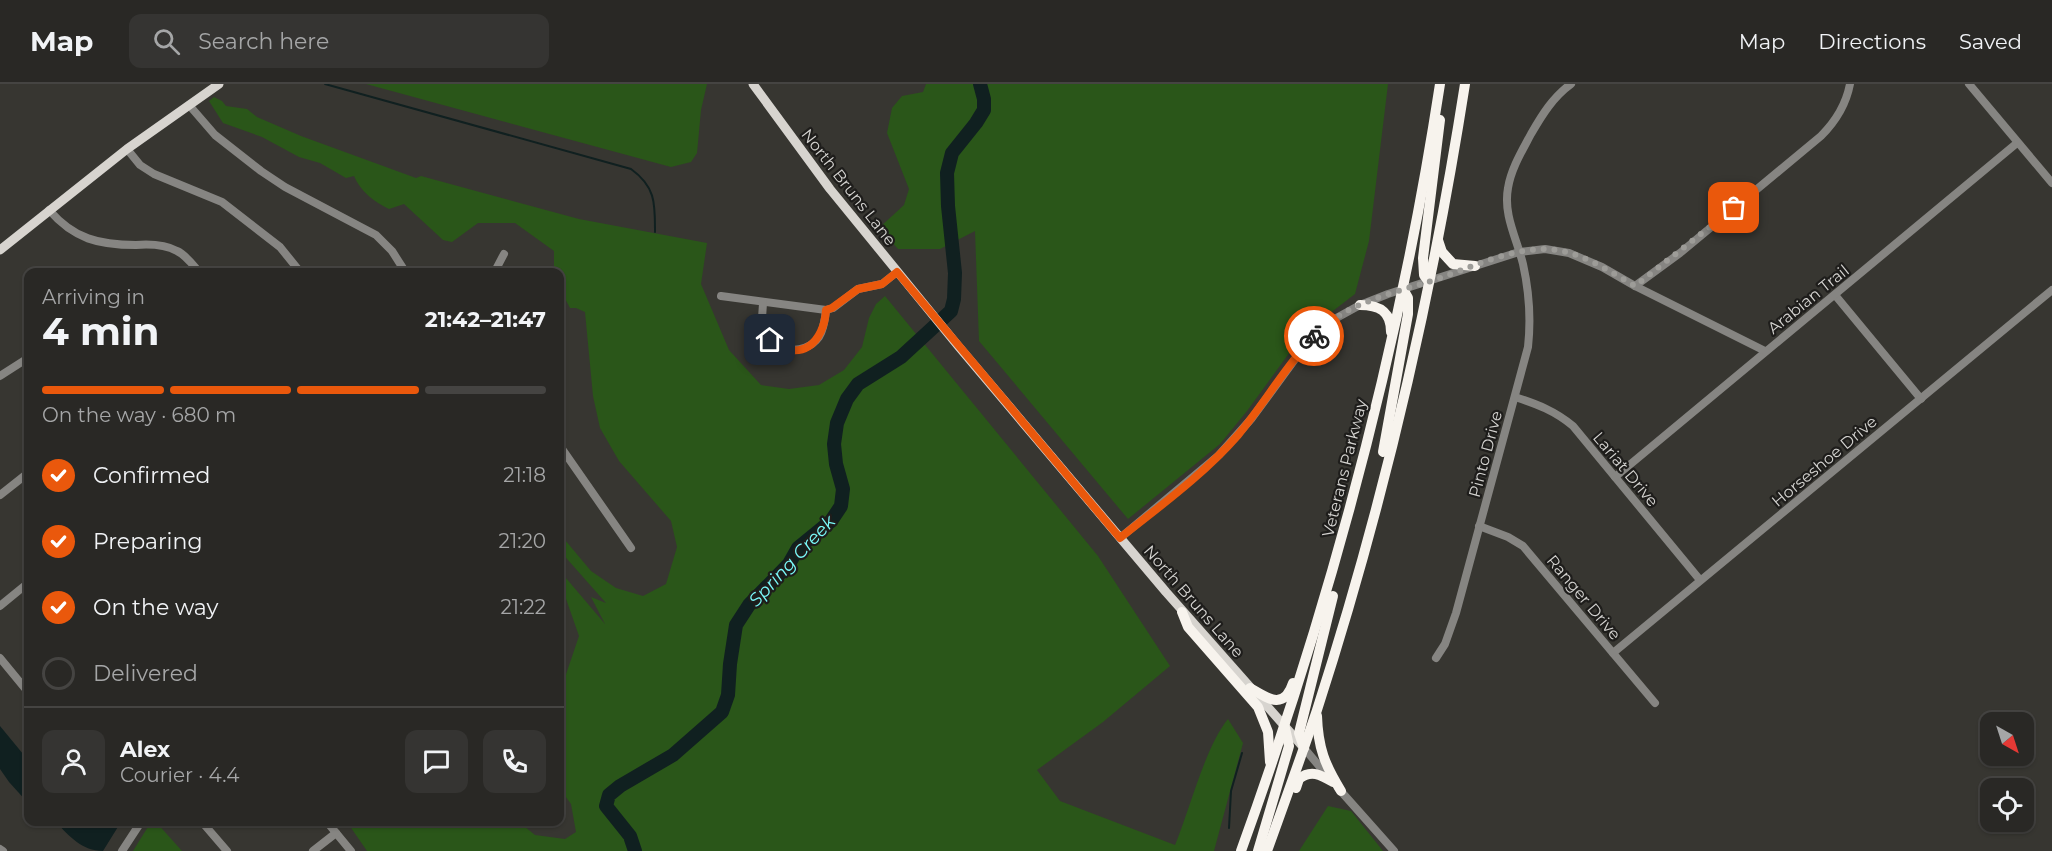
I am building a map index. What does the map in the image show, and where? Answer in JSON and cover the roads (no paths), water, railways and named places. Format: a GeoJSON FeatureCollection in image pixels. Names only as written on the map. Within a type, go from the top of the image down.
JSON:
{"type":"FeatureCollection","features":[{"type":"Feature","properties":{"kind":"highway"},"geometry":{"type":"LineString","coordinates":[[1429,282],[1424,275],[1423,258],[1440,123],[1441,84]]}},
{"type":"Feature","properties":{"kind":"highway","name":"Veterans Parkway"},"geometry":{"type":"LineString","coordinates":[[1242,851],[1285,728],[1339,551],[1368,440],[1403,289],[1441,84]]}},
{"type":"Feature","properties":{"kind":"highway"},"geometry":{"type":"LineString","coordinates":[[1267,851],[1317,709],[1376,506],[1404,394],[1438,240],[1465,84]]}},
{"type":"Feature","properties":{"kind":"highway"},"geometry":{"type":"LineString","coordinates":[[1438,240],[1442,252],[1453,264],[1475,266]]}},
{"type":"Feature","properties":{"kind":"highway"},"geometry":{"type":"LineString","coordinates":[[1376,506],[1408,314],[1408,298],[1403,289]]}},
{"type":"Feature","properties":{"kind":"highway"},"geometry":{"type":"LineString","coordinates":[[1360,305],[1377,306],[1385,312],[1391,325],[1390,344]]}},
{"type":"Feature","properties":{"kind":"highway"},"geometry":{"type":"LineString","coordinates":[[1304,748],[1299,733],[1334,588],[1339,551]]}},
{"type":"Feature","properties":{"kind":"highway"},"geometry":{"type":"LineString","coordinates":[[1250,688],[1273,700],[1287,696],[1315,609],[1333,570]]}},
{"type":"Feature","properties":{"kind":"highway"},"geometry":{"type":"LineString","coordinates":[[1182,612],[1188,627],[1258,707],[1263,716],[1269,737],[1269,774]]}},
{"type":"Feature","properties":{"kind":"highway"},"geometry":{"type":"LineString","coordinates":[[1317,709],[1320,750],[1341,791]]}},
{"type":"Feature","properties":{"kind":"highway"},"geometry":{"type":"LineString","coordinates":[[1258,851],[1288,753],[1289,742],[1285,728]]}},
{"type":"Feature","properties":{"kind":"highway"},"geometry":{"type":"LineString","coordinates":[[1275,851],[1299,779],[1313,773],[1333,782]]}},
{"type":"Feature","properties":{"kind":"main road"},"geometry":{"type":"LineString","coordinates":[[0,250],[126,149],[219,84]]}},
{"type":"Feature","properties":{"kind":"main road","name":"North Bruns Lane"},"geometry":{"type":"LineString","coordinates":[[753,84],[823,180],[924,305],[1182,612],[1304,748]]}},
{"type":"Feature","properties":{"kind":"street","name":"Pinto Drive"},"geometry":{"type":"LineString","coordinates":[[1436,658],[1450,632],[1528,346],[1530,329],[1523,266],[1509,217],[1507,189],[1512,173],[1539,121],[1552,101],[1571,84]]}},
{"type":"Feature","properties":{"kind":"street"},"geometry":{"type":"LineString","coordinates":[[1635,286],[1680,253],[1821,136],[1833,124],[1841,111],[1850,84]]}},
{"type":"Feature","properties":{"kind":"street"},"geometry":{"type":"LineString","coordinates":[[1968,84],[2052,183]]}},
{"type":"Feature","properties":{"kind":"street"},"geometry":{"type":"LineString","coordinates":[[189,105],[215,135],[261,171],[285,187],[376,235],[392,251],[403,268]]}},
{"type":"Feature","properties":{"kind":"street","name":"Arabian Trail"},"geometry":{"type":"LineString","coordinates":[[1615,477],[2018,142]]}},
{"type":"Feature","properties":{"kind":"street"},"geometry":{"type":"LineString","coordinates":[[126,149],[140,165],[154,174],[222,202],[280,247],[297,268]]}},
{"type":"Feature","properties":{"kind":"street"},"geometry":{"type":"LineString","coordinates":[[49,210],[68,228],[87,240],[116,245],[153,244],[177,250],[195,268]]}},
{"type":"Feature","properties":{"kind":"street"},"geometry":{"type":"LineString","coordinates":[[1120,538],[1220,455],[1252,418],[1316,333],[1345,312],[1403,289],[1519,252],[1545,249],[1569,253],[1602,267],[1765,351]]}},
{"type":"Feature","properties":{"kind":"street"},"geometry":{"type":"LineString","coordinates":[[497,268],[504,254]]}},
{"type":"Feature","properties":{"kind":"street"},"geometry":{"type":"LineString","coordinates":[[721,296],[826,310],[858,289],[882,284],[897,272]]}},
{"type":"Feature","properties":{"kind":"street","name":"Horseshoe Drive"},"geometry":{"type":"LineString","coordinates":[[1613,653],[2052,290]]}},
{"type":"Feature","properties":{"kind":"street"},"geometry":{"type":"LineString","coordinates":[[1835,295],[1921,399]]}},
{"type":"Feature","properties":{"kind":"street"},"geometry":{"type":"LineString","coordinates":[[763,302],[763,325],[766,333],[777,345],[792,350],[801,350],[816,341],[821,334],[826,310]]}},
{"type":"Feature","properties":{"kind":"street"},"geometry":{"type":"LineString","coordinates":[[0,376],[24,361]]}},
{"type":"Feature","properties":{"kind":"street","name":"Lariat Drive"},"geometry":{"type":"LineString","coordinates":[[1515,397],[1544,406],[1559,414],[1573,426],[1700,580]]}},
{"type":"Feature","properties":{"kind":"street"},"geometry":{"type":"LineString","coordinates":[[564,452],[631,548]]}},
{"type":"Feature","properties":{"kind":"street"},"geometry":{"type":"LineString","coordinates":[[0,495],[24,476]]}},
{"type":"Feature","properties":{"kind":"street","name":"Ranger Drive"},"geometry":{"type":"LineString","coordinates":[[1479,526],[1508,537],[1523,546],[1655,703]]}},
{"type":"Feature","properties":{"kind":"street"},"geometry":{"type":"LineString","coordinates":[[0,606],[24,586]]}},
{"type":"Feature","properties":{"kind":"street"},"geometry":{"type":"LineString","coordinates":[[0,658],[24,680]]}},
{"type":"Feature","properties":{"kind":"street","name":"North Bruns Lane"},"geometry":{"type":"LineString","coordinates":[[1304,748],[1394,851]]}},
{"type":"Feature","properties":{"kind":"street"},"geometry":{"type":"LineString","coordinates":[[122,851],[138,826]]}},
{"type":"Feature","properties":{"kind":"street"},"geometry":{"type":"LineString","coordinates":[[205,826],[227,851]]}},
{"type":"Feature","properties":{"kind":"street"},"geometry":{"type":"LineString","coordinates":[[331,826],[351,851]]}},
{"type":"Feature","properties":{"kind":"street"},"geometry":{"type":"LineString","coordinates":[[313,851],[336,832]]}},
{"type":"Feature","properties":{"kind":"waterway"},"geometry":{"type":"LineString","coordinates":[[325,84],[631,169],[650,189],[655,213],[655,232]]}},
{"type":"Feature","properties":{"kind":"waterway","name":"Spring Creek"},"geometry":{"type":"LineString","coordinates":[[635,851],[630,836],[606,806],[609,795],[620,786],[673,755],[722,712],[728,695],[736,625],[749,605],[789,564],[798,548],[831,521],[841,506],[843,489],[836,464],[834,444],[837,423],[847,399],[858,384],[901,357],[951,311],[955,273],[947,173],[952,153],[984,110],[980,84]]}},
{"type":"Feature","properties":{"kind":"waterway"},"geometry":{"type":"LineString","coordinates":[[1229,828],[1231,791],[1242,753]]}}]}
